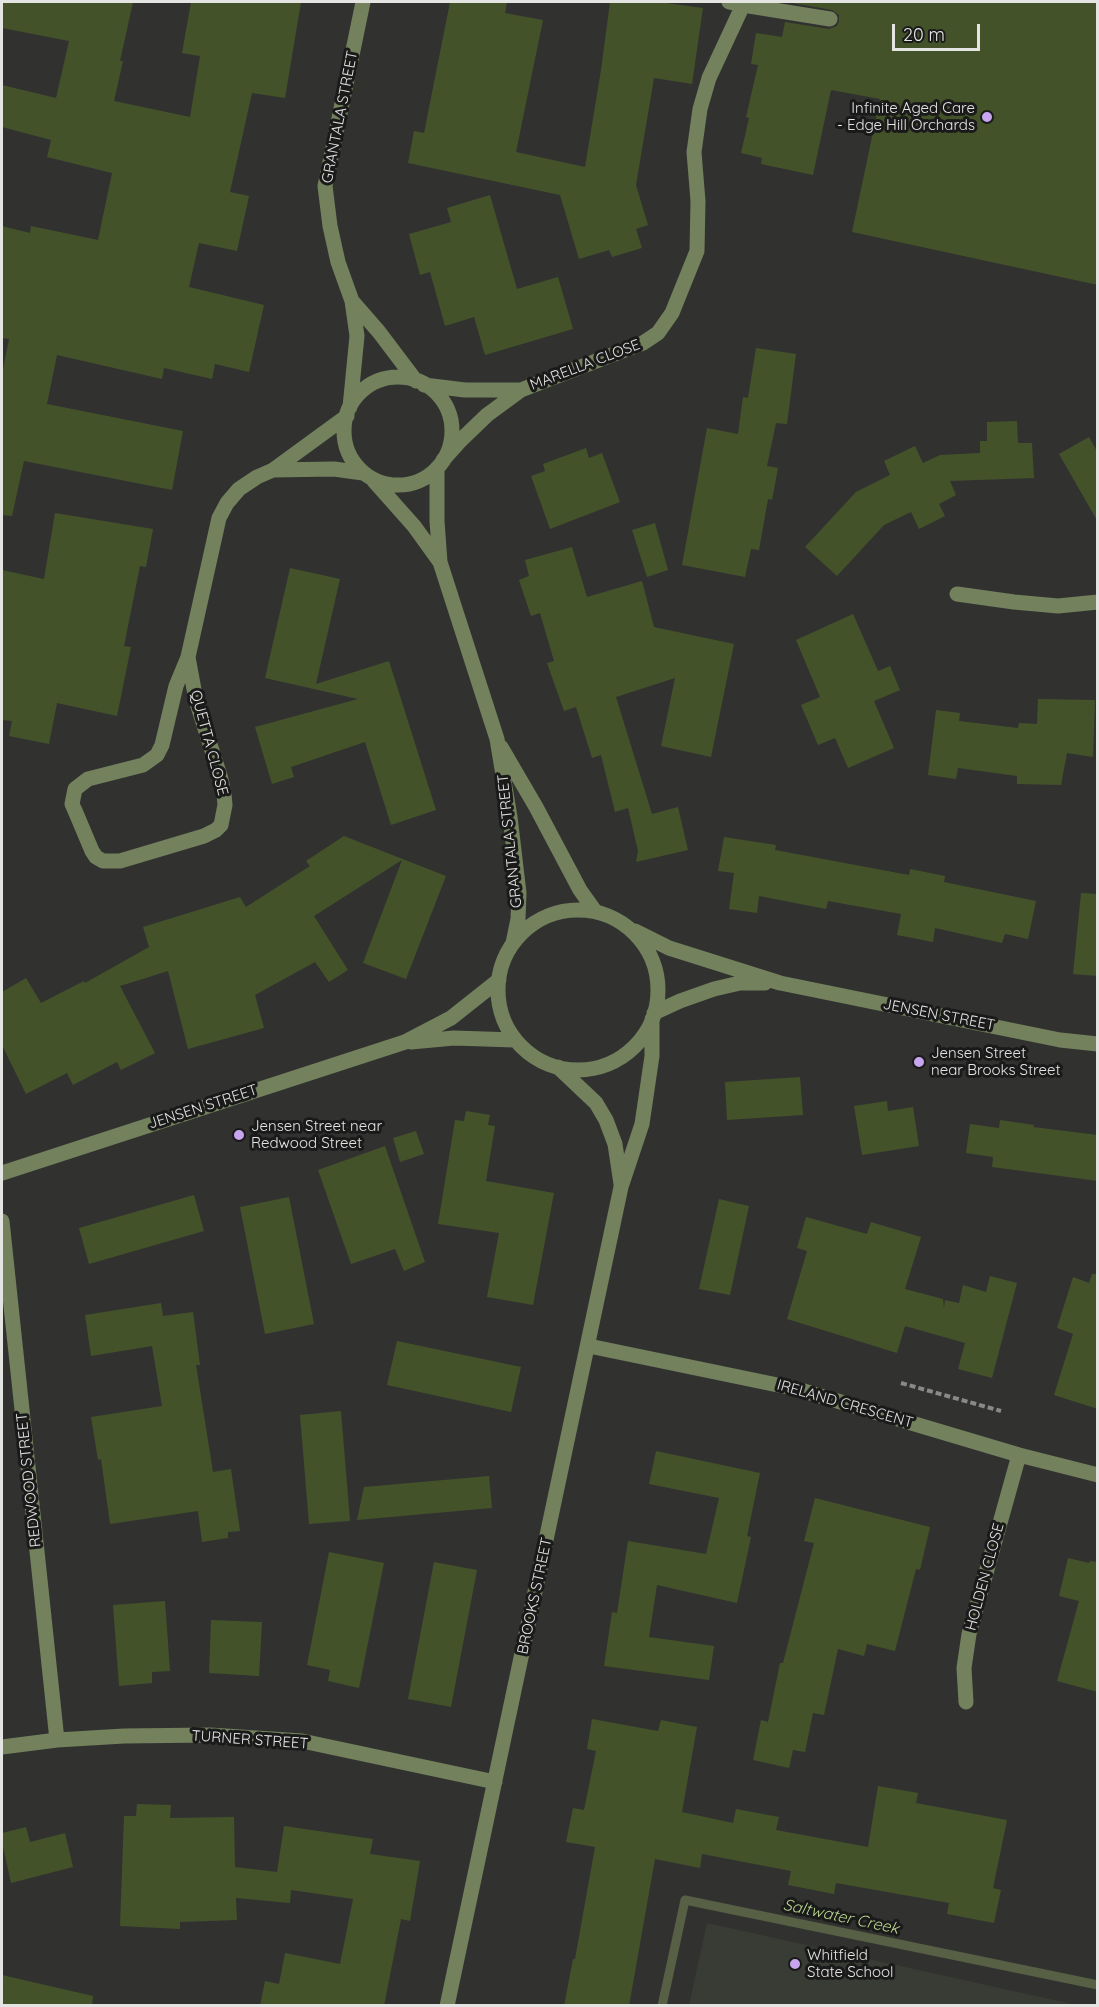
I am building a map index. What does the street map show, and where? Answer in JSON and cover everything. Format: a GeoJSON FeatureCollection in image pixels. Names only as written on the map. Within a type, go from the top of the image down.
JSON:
{"type":"FeatureCollection","features":[{"type":"Feature","properties":{"kind":"street","name":"GRANTALA STREET"},"geometry":{"type":"LineString","coordinates":[[348,411],[357,336],[352,301],[338,262],[330,226],[325,186],[363,2]]}},
{"type":"Feature","properties":{"kind":"street"},"geometry":{"type":"LineString","coordinates":[[736,4],[830,20]]}},
{"type":"Feature","properties":{"kind":"street","name":"MARELLA CLOSE"},"geometry":{"type":"LineString","coordinates":[[440,464],[473,428],[521,390],[643,343],[658,333],[672,313],[697,251],[698,201],[694,152],[700,109],[736,4]]}},
{"type":"Feature","properties":{"kind":"street","name":"GRANTALA STREET"},"geometry":{"type":"LineString","coordinates":[[352,301],[420,383]]}},
{"type":"Feature","properties":{"kind":"street"},"geometry":{"type":"LineString","coordinates":[[399,378],[420,383],[438,395],[450,418],[450,444],[440,464],[423,479],[406,485],[388,484],[367,476],[352,459],[344,433],[348,411],[360,393],[374,383],[399,378]]}},
{"type":"Feature","properties":{"kind":"street","name":"MARELLA CLOSE"},"geometry":{"type":"LineString","coordinates":[[420,383],[465,390],[521,390]]}},
{"type":"Feature","properties":{"kind":"street","name":"QUETTA CLOSE"},"geometry":{"type":"LineString","coordinates":[[188,657],[196,700],[224,794],[225,805],[221,825],[204,836],[120,861],[103,861],[92,851],[72,804],[75,789],[88,779],[143,765],[157,755],[162,745],[176,686],[188,657],[219,518],[226,503],[239,489],[273,470],[348,411]]}},
{"type":"Feature","properties":{"kind":"street","name":"GRANTALA STREET"},"geometry":{"type":"LineString","coordinates":[[440,464],[437,521],[440,562],[497,739],[510,817],[519,893],[518,919],[513,943]]}},
{"type":"Feature","properties":{"kind":"street","name":"QUETTA CLOSE"},"geometry":{"type":"LineString","coordinates":[[273,470],[323,468],[367,476]]}},
{"type":"Feature","properties":{"kind":"street","name":"GRANTALA STREET"},"geometry":{"type":"LineString","coordinates":[[367,476],[414,526],[440,562]]}},
{"type":"Feature","properties":{"kind":"street"},"geometry":{"type":"LineString","coordinates":[[957,594],[1058,606],[1098,602]]}},
{"type":"Feature","properties":{"kind":"street","name":"GRANTALA STREET"},"geometry":{"type":"LineString","coordinates":[[497,739],[580,890],[595,911]]}},
{"type":"Feature","properties":{"kind":"street"},"geometry":{"type":"LineString","coordinates":[[581,909],[595,911],[630,928],[646,948],[656,973],[657,1000],[653,1016],[639,1042],[620,1058],[596,1068],[570,1070],[535,1057],[515,1040],[508,1029],[502,1011],[498,993],[499,980],[506,954],[513,943],[532,924],[555,912],[581,909]]}},
{"type":"Feature","properties":{"kind":"street","name":"JENSEN STREET"},"geometry":{"type":"LineString","coordinates":[[630,928],[669,948],[780,983],[1060,1040],[1098,1044]]}},
{"type":"Feature","properties":{"kind":"street","name":"JENSEN STREET"},"geometry":{"type":"LineString","coordinates":[[2,1173],[405,1042],[451,1018],[499,980]]}},
{"type":"Feature","properties":{"kind":"street","name":"JENSEN STREET"},"geometry":{"type":"LineString","coordinates":[[653,1016],[680,1001],[740,983],[780,983]]}},
{"type":"Feature","properties":{"kind":"street","name":"BROOKS STREET"},"geometry":{"type":"LineString","coordinates":[[447,2006],[621,1187],[642,1125],[652,1056],[653,1016]]}},
{"type":"Feature","properties":{"kind":"street","name":"JENSEN STREET"},"geometry":{"type":"LineString","coordinates":[[405,1042],[454,1038],[515,1040]]}},
{"type":"Feature","properties":{"kind":"street","name":"BROOKS STREET"},"geometry":{"type":"LineString","coordinates":[[558,1067],[596,1103],[606,1120],[615,1144],[621,1187]]}},
{"type":"Feature","properties":{"kind":"street","name":"REDWOOD STREET"},"geometry":{"type":"LineString","coordinates":[[2,1221],[57,1740]]}},
{"type":"Feature","properties":{"kind":"street","name":"IRELAND CRESCENT"},"geometry":{"type":"LineString","coordinates":[[589,1346],[797,1389],[1019,1455],[1098,1475]]}},
{"type":"Feature","properties":{"kind":"street","name":"HOLDEN CLOSE"},"geometry":{"type":"LineString","coordinates":[[966,1702],[964,1668],[969,1634],[1019,1455]]}},
{"type":"Feature","properties":{"kind":"street","name":"TURNER STREET"},"geometry":{"type":"LineString","coordinates":[[2,1747],[57,1740],[124,1736],[210,1735],[302,1741],[495,1782]]}},
{"type":"Feature","properties":{"kind":"path"},"geometry":{"type":"LineString","coordinates":[[902,1383],[1001,1412]]}},
{"type":"Feature","properties":{"kind":"shaded area","name":"Whitfield State School"},"geometry":{"type":"Polygon","coordinates":[[[707,1923],[1076,2005],[689,2005],[707,1923]]]}},
{"type":"Feature","properties":{"kind":"building"},"geometry":{"type":"Polygon","coordinates":[[[2,2],[133,2],[114,101],[190,117],[200,56],[182,53],[191,2],[301,2],[285,98],[252,93],[230,192],[249,196],[237,251],[199,243],[189,287],[264,305],[249,372],[215,364],[212,379],[164,368],[162,379],[57,355],[47,404],[183,431],[172,490],[24,461],[12,516],[2,515],[2,374],[9,339],[2,338],[2,226],[30,233],[31,226],[98,240],[112,173],[47,157],[51,140],[2,127],[2,85],[56,98],[69,41],[2,28],[2,2]]]}},
{"type":"Feature","properties":{"kind":"building"},"geometry":{"type":"Polygon","coordinates":[[[450,2],[507,2],[505,13],[543,20],[516,152],[585,167],[610,2],[659,2],[703,8],[692,84],[654,78],[636,185],[648,225],[636,229],[642,248],[612,257],[609,250],[579,259],[560,195],[408,163],[414,131],[424,133],[450,2]]]}},
{"type":"Feature","properties":{"kind":"building","name":"Infinite Aged Care - Edge Hill Orchards"},"geometry":{"type":"Polygon","coordinates":[[[787,2],[1098,2],[1098,285],[852,232],[880,99],[831,90],[813,175],[761,164],[762,158],[741,153],[749,118],[746,117],[758,65],[751,64],[756,33],[782,37],[785,22],[829,29],[837,26],[839,21],[839,15],[832,10],[787,2]]]}},
{"type":"Feature","properties":{"kind":"building"},"geometry":{"type":"Polygon","coordinates":[[[490,195],[517,289],[558,277],[573,329],[485,355],[474,317],[445,326],[430,272],[420,275],[409,234],[451,222],[447,208],[490,195]]]}},
{"type":"Feature","properties":{"kind":"building"},"geometry":{"type":"Polygon","coordinates":[[[756,348],[796,354],[787,424],[776,423],[767,466],[778,468],[772,500],[768,499],[759,550],[751,549],[745,577],[682,565],[707,428],[738,434],[743,397],[748,398],[756,348]]]}},
{"type":"Feature","properties":{"kind":"building"},"geometry":{"type":"Polygon","coordinates":[[[1017,421],[1018,443],[1032,443],[1034,478],[950,481],[956,495],[939,504],[945,516],[919,529],[911,512],[884,525],[837,576],[805,547],[856,492],[890,475],[884,461],[915,446],[923,463],[940,455],[980,453],[980,441],[987,441],[987,422],[1017,421]]]}},
{"type":"Feature","properties":{"kind":"building"},"geometry":{"type":"Polygon","coordinates":[[[1089,437],[1098,453],[1098,522],[1059,454],[1089,437]]]}},
{"type":"Feature","properties":{"kind":"building"},"geometry":{"type":"Polygon","coordinates":[[[586,448],[589,458],[602,453],[620,502],[550,529],[531,476],[545,471],[543,464],[586,448]]]}},
{"type":"Feature","properties":{"kind":"building"},"geometry":{"type":"Polygon","coordinates":[[[55,513],[153,529],[146,567],[140,566],[124,646],[131,647],[117,716],[57,703],[49,744],[9,736],[12,721],[2,720],[2,570],[44,579],[55,513]]]}},
{"type":"Feature","properties":{"kind":"building"},"geometry":{"type":"Polygon","coordinates":[[[655,523],[668,570],[647,577],[632,530],[655,523]]]}},
{"type":"Feature","properties":{"kind":"building"},"geometry":{"type":"Polygon","coordinates":[[[572,547],[587,597],[642,581],[654,627],[734,644],[711,757],[661,746],[675,678],[616,697],[652,814],[678,807],[688,850],[636,862],[638,851],[628,808],[615,812],[601,755],[592,758],[576,707],[564,711],[547,663],[554,661],[540,613],[531,616],[519,580],[529,576],[525,560],[572,547]]]}},
{"type":"Feature","properties":{"kind":"building"},"geometry":{"type":"Polygon","coordinates":[[[290,568],[340,579],[316,684],[389,661],[436,810],[391,825],[365,742],[291,767],[294,777],[272,784],[255,727],[358,699],[265,678],[290,568]]]}},
{"type":"Feature","properties":{"kind":"building"},"geometry":{"type":"Polygon","coordinates":[[[853,614],[878,671],[890,666],[900,690],[874,701],[894,748],[848,768],[835,738],[818,745],[801,705],[820,697],[796,640],[853,614]]]}},
{"type":"Feature","properties":{"kind":"building"},"geometry":{"type":"Polygon","coordinates":[[[1038,699],[1095,700],[1093,757],[1067,753],[1061,785],[1017,784],[1017,776],[958,768],[956,779],[928,775],[936,710],[960,713],[959,721],[1018,728],[1019,723],[1037,724],[1038,699]]]}},
{"type":"Feature","properties":{"kind":"building"},"geometry":{"type":"Polygon","coordinates":[[[344,836],[446,876],[406,979],[363,963],[402,860],[314,916],[348,970],[329,982],[315,962],[255,995],[264,1028],[188,1049],[168,971],[120,986],[155,1053],[121,1070],[117,1062],[73,1085],[67,1073],[26,1094],[2,1045],[2,992],[26,978],[41,1003],[84,981],[85,983],[149,947],[143,927],[240,897],[246,907],[310,866],[306,861],[344,836]]]}},
{"type":"Feature","properties":{"kind":"building"},"geometry":{"type":"Polygon","coordinates":[[[724,837],[776,845],[775,850],[909,875],[910,869],[945,876],[944,882],[1036,901],[1028,939],[1005,934],[1002,943],[935,928],[933,942],[897,935],[901,914],[828,901],[826,909],[759,896],[757,913],[729,909],[734,873],[718,871],[724,837]]]}},
{"type":"Feature","properties":{"kind":"building"},"geometry":{"type":"Polygon","coordinates":[[[1081,893],[1098,894],[1098,976],[1073,974],[1081,893]]]}},
{"type":"Feature","properties":{"kind":"building"},"geometry":{"type":"Polygon","coordinates":[[[800,1077],[803,1115],[727,1120],[725,1082],[800,1077]]]}},
{"type":"Feature","properties":{"kind":"building"},"geometry":{"type":"Polygon","coordinates":[[[887,1101],[888,1111],[913,1107],[919,1146],[862,1155],[854,1106],[887,1101]]]}},
{"type":"Feature","properties":{"kind":"building"},"geometry":{"type":"Polygon","coordinates":[[[466,1111],[490,1115],[488,1125],[495,1126],[486,1181],[554,1193],[533,1305],[487,1297],[499,1233],[438,1224],[455,1120],[464,1121],[466,1111]]]}},
{"type":"Feature","properties":{"kind":"building"},"geometry":{"type":"Polygon","coordinates":[[[1000,1120],[1034,1125],[1033,1127],[1098,1135],[1098,1181],[992,1167],[993,1157],[966,1153],[970,1124],[999,1128],[1000,1120]]]}},
{"type":"Feature","properties":{"kind":"building"},"geometry":{"type":"Polygon","coordinates":[[[416,1131],[424,1154],[400,1162],[393,1138],[416,1131]]]}},
{"type":"Feature","properties":{"kind":"building"},"geometry":{"type":"Polygon","coordinates":[[[385,1146],[425,1262],[404,1271],[395,1249],[351,1264],[318,1170],[385,1146]]]}},
{"type":"Feature","properties":{"kind":"building"},"geometry":{"type":"Polygon","coordinates":[[[194,1195],[204,1231],[89,1264],[79,1228],[194,1195]]]}},
{"type":"Feature","properties":{"kind":"building"},"geometry":{"type":"Polygon","coordinates":[[[289,1197],[314,1324],[265,1334],[240,1207],[289,1197]]]}},
{"type":"Feature","properties":{"kind":"building"},"geometry":{"type":"Polygon","coordinates":[[[719,1199],[749,1206],[730,1295],[699,1289],[719,1199]]]}},
{"type":"Feature","properties":{"kind":"building"},"geometry":{"type":"Polygon","coordinates":[[[806,1217],[867,1234],[871,1222],[921,1237],[905,1289],[943,1299],[944,1308],[945,1300],[959,1303],[963,1285],[986,1292],[990,1276],[1017,1283],[992,1378],[958,1369],[965,1343],[905,1326],[897,1353],[787,1319],[807,1251],[797,1248],[806,1217]]]}},
{"type":"Feature","properties":{"kind":"building"},"geometry":{"type":"Polygon","coordinates":[[[1092,1274],[1098,1274],[1098,1409],[1054,1395],[1073,1334],[1057,1328],[1073,1277],[1089,1283],[1092,1274]]]}},
{"type":"Feature","properties":{"kind":"building"},"geometry":{"type":"Polygon","coordinates":[[[161,1303],[163,1316],[193,1312],[200,1365],[196,1365],[213,1472],[231,1469],[240,1531],[228,1532],[228,1538],[202,1542],[198,1511],[110,1524],[101,1459],[98,1460],[91,1417],[162,1406],[152,1346],[91,1356],[85,1315],[161,1303]]]}},
{"type":"Feature","properties":{"kind":"building"},"geometry":{"type":"Polygon","coordinates":[[[397,1341],[521,1367],[511,1412],[387,1385],[397,1341]]]}},
{"type":"Feature","properties":{"kind":"building"},"geometry":{"type":"Polygon","coordinates":[[[341,1411],[350,1521],[309,1524],[300,1415],[341,1411]]]}},
{"type":"Feature","properties":{"kind":"building"},"geometry":{"type":"Polygon","coordinates":[[[656,1451],[760,1473],[747,1536],[751,1537],[737,1603],[657,1585],[649,1637],[714,1646],[709,1680],[604,1666],[612,1612],[617,1613],[628,1541],[706,1554],[719,1498],[649,1484],[656,1451]]]}},
{"type":"Feature","properties":{"kind":"building"},"geometry":{"type":"Polygon","coordinates":[[[489,1476],[492,1508],[357,1520],[364,1487],[489,1476]]]}},
{"type":"Feature","properties":{"kind":"building"},"geometry":{"type":"Polygon","coordinates":[[[815,1498],[930,1527],[920,1570],[916,1569],[895,1651],[867,1644],[864,1656],[838,1649],[824,1715],[813,1713],[805,1752],[793,1750],[789,1768],[753,1760],[761,1720],[768,1722],[780,1663],[783,1663],[814,1543],[804,1541],[815,1498]]]}},
{"type":"Feature","properties":{"kind":"building"},"geometry":{"type":"Polygon","coordinates":[[[329,1552],[384,1563],[359,1688],[328,1681],[330,1670],[307,1665],[329,1552]]]}},
{"type":"Feature","properties":{"kind":"building"},"geometry":{"type":"Polygon","coordinates":[[[1068,1558],[1089,1563],[1090,1561],[1098,1562],[1098,1692],[1057,1681],[1079,1601],[1059,1596],[1068,1558]]]}},
{"type":"Feature","properties":{"kind":"building"},"geometry":{"type":"Polygon","coordinates":[[[434,1562],[477,1570],[451,1707],[408,1699],[434,1562]]]}},
{"type":"Feature","properties":{"kind":"building"},"geometry":{"type":"Polygon","coordinates":[[[165,1601],[170,1671],[152,1672],[152,1683],[119,1686],[113,1605],[165,1601]]]}},
{"type":"Feature","properties":{"kind":"building"},"geometry":{"type":"Polygon","coordinates":[[[211,1620],[262,1622],[259,1676],[209,1673],[211,1620]]]}},
{"type":"Feature","properties":{"kind":"building"},"geometry":{"type":"Polygon","coordinates":[[[592,1719],[658,1731],[661,1720],[697,1727],[682,1812],[733,1823],[736,1809],[779,1817],[776,1830],[868,1847],[878,1786],[918,1793],[916,1803],[1007,1820],[993,1888],[1001,1890],[994,1923],[947,1914],[949,1903],[836,1883],[834,1894],[788,1885],[791,1871],[702,1854],[700,1868],[655,1859],[629,2006],[564,2006],[573,1959],[575,1959],[595,1847],[566,1842],[573,1808],[584,1810],[596,1751],[587,1749],[592,1719]]]}},
{"type":"Feature","properties":{"kind":"building"},"geometry":{"type":"Polygon","coordinates":[[[137,1804],[171,1805],[170,1818],[234,1817],[235,1867],[277,1872],[284,1826],[373,1839],[370,1854],[420,1861],[410,1921],[401,1919],[384,2006],[260,2006],[265,1981],[279,1984],[285,1953],[340,1964],[353,1899],[291,1890],[290,1903],[236,1898],[237,1920],[180,1922],[180,1929],[120,1926],[124,1816],[136,1816],[137,1804]]]}},
{"type":"Feature","properties":{"kind":"building"},"geometry":{"type":"Polygon","coordinates":[[[26,1827],[30,1842],[65,1833],[73,1867],[11,1883],[2,1833],[26,1827]]]}},
{"type":"Feature","properties":{"kind":"building"},"geometry":{"type":"Polygon","coordinates":[[[2,1975],[93,1996],[92,2006],[2,2006],[2,1975]]]}},
{"type":"Feature","properties":{"kind":"waterway","name":"Saltwater Creek"},"geometry":{"type":"LineString","coordinates":[[662,2006],[685,1900],[1098,1985]]}},
{"type":"Feature","properties":{"kind":"place","name":"Infinite Aged Care - Edge Hill Orchards"},"geometry":{"type":"Point","coordinates":[987,117]}},
{"type":"Feature","properties":{"kind":"place","name":"Jensen Street near Brooks Street"},"geometry":{"type":"Point","coordinates":[919,1062]}},
{"type":"Feature","properties":{"kind":"place","name":"Jensen Street near Redwood Street"},"geometry":{"type":"Point","coordinates":[239,1135]}},
{"type":"Feature","properties":{"kind":"place","name":"Whitfield State School"},"geometry":{"type":"Point","coordinates":[795,1964]}}]}
